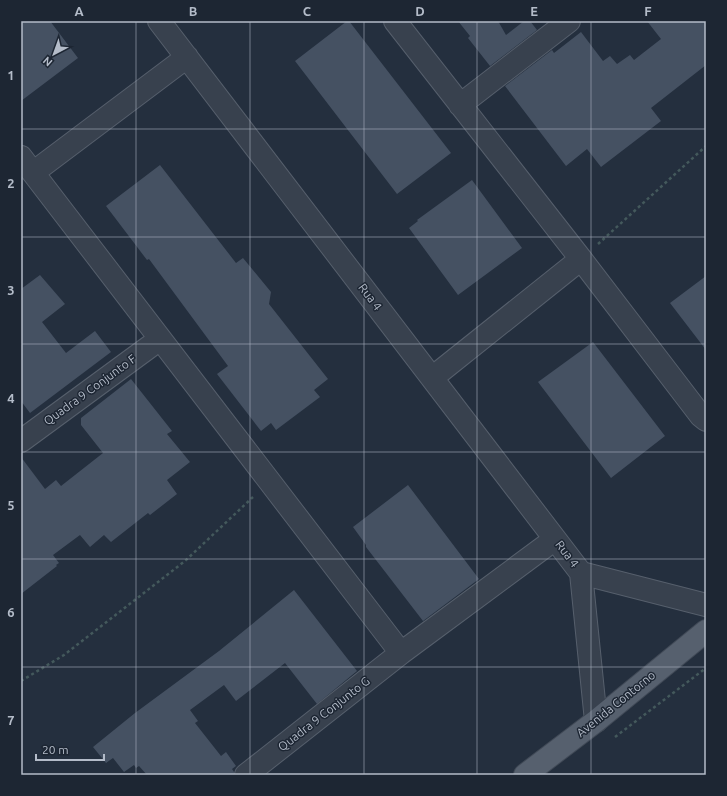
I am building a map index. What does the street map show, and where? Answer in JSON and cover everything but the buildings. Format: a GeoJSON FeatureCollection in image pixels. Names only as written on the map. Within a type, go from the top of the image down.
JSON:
{"type":"FeatureCollection","features":[{"type":"Feature","properties":{"kind":"main road","name":"Avenida Contorno"},"geometry":{"type":"LineString","coordinates":[[525,775],[596,721],[706,631]]}},
{"type":"Feature","properties":{"kind":"street","name":"Rua 4"},"geometry":{"type":"LineString","coordinates":[[159,21],[581,573],[596,721]]}},
{"type":"Feature","properties":{"kind":"street"},"geometry":{"type":"LineString","coordinates":[[395,21],[581,259],[701,416],[706,420]]}},
{"type":"Feature","properties":{"kind":"street"},"geometry":{"type":"LineString","coordinates":[[460,105],[569,21]]}},
{"type":"Feature","properties":{"kind":"street"},"geometry":{"type":"LineString","coordinates":[[187,57],[27,165],[401,653]]}},
{"type":"Feature","properties":{"kind":"street"},"geometry":{"type":"LineString","coordinates":[[432,378],[581,259]]}},
{"type":"Feature","properties":{"kind":"street","name":"Quadra 9 Conjunto F"},"geometry":{"type":"LineString","coordinates":[[21,441],[160,339]]}},
{"type":"Feature","properties":{"kind":"street","name":"Quadra 9 Conjunto G"},"geometry":{"type":"LineString","coordinates":[[246,775],[401,653],[555,539]]}},
{"type":"Feature","properties":{"kind":"street","name":"Rua 4"},"geometry":{"type":"LineString","coordinates":[[581,573],[706,605]]}},
{"type":"Feature","properties":{"kind":"path"},"geometry":{"type":"LineString","coordinates":[[581,259],[706,146]]}},
{"type":"Feature","properties":{"kind":"path"},"geometry":{"type":"LineString","coordinates":[[21,681],[64,655],[185,561],[269,481]]}},
{"type":"Feature","properties":{"kind":"path"},"geometry":{"type":"LineString","coordinates":[[614,738],[706,668]]}}]}
